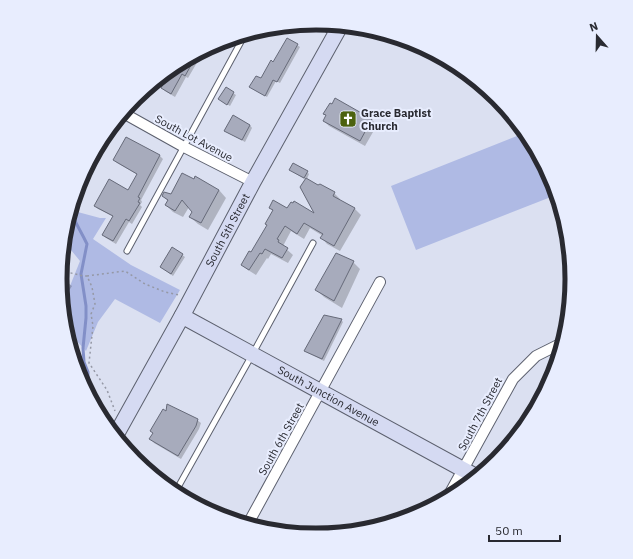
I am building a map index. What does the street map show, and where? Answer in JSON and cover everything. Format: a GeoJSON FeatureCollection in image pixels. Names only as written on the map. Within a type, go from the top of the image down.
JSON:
{"type":"FeatureCollection","features":[{"type":"Feature","properties":{"kind":"street","name":"South 5th Street"},"geometry":{"type":"LineString","coordinates":[[118,430],[182,316],[253,182],[337,31]]}},
{"type":"Feature","properties":{"kind":"street","name":"South Lot Avenue"},"geometry":{"type":"LineString","coordinates":[[128,116],[253,182]]}},
{"type":"Feature","properties":{"kind":"street","name":"South 6th Street"},"geometry":{"type":"LineString","coordinates":[[249,519],[380,282]]}},
{"type":"Feature","properties":{"kind":"street","name":"South Junction Avenue"},"geometry":{"type":"LineString","coordinates":[[182,316],[469,473]]}},
{"type":"Feature","properties":{"kind":"street","name":"South 7th Street"},"geometry":{"type":"LineString","coordinates":[[458,485],[469,473],[513,379],[536,356],[557,346]]}},
{"type":"Feature","properties":{"kind":"lane"},"geometry":{"type":"LineString","coordinates":[[127,251],[241,42]]}},
{"type":"Feature","properties":{"kind":"lane"},"geometry":{"type":"LineString","coordinates":[[178,487],[313,243]]}},
{"type":"Feature","properties":{"kind":"path"},"geometry":{"type":"LineString","coordinates":[[68,271],[87,276],[125,271],[145,284],[164,292],[179,295]]}},
{"type":"Feature","properties":{"kind":"path"},"geometry":{"type":"LineString","coordinates":[[87,276],[92,287],[95,304],[91,314],[93,326],[90,362],[107,390],[115,410]]}},
{"type":"Feature","properties":{"kind":"shaded area"},"geometry":{"type":"Polygon","coordinates":[[[519,135],[533,155],[552,197],[416,250],[391,186],[519,135]]]}},
{"type":"Feature","properties":{"kind":"shaded area"},"geometry":{"type":"Polygon","coordinates":[[[77,212],[100,218],[106,218],[93,239],[131,265],[180,290],[160,323],[115,299],[98,322],[86,351],[75,339],[69,312],[68,292],[80,261],[71,250],[70,242],[77,212]]]}},
{"type":"Feature","properties":{"kind":"building"},"geometry":{"type":"Polygon","coordinates":[[[287,38],[298,44],[277,82],[273,80],[265,96],[249,87],[256,76],[261,78],[271,60],[273,62],[287,38]]]}},
{"type":"Feature","properties":{"kind":"building"},"geometry":{"type":"Polygon","coordinates":[[[192,63],[185,76],[182,74],[171,94],[161,88],[164,83],[192,63]]]}},
{"type":"Feature","properties":{"kind":"building"},"geometry":{"type":"Polygon","coordinates":[[[226,87],[234,92],[227,105],[218,99],[226,87]]]}},
{"type":"Feature","properties":{"kind":"building","name":"Grace Baptist Church"},"geometry":{"type":"Polygon","coordinates":[[[335,98],[372,119],[360,141],[323,121],[326,115],[323,114],[335,98]]]}},
{"type":"Feature","properties":{"kind":"building"},"geometry":{"type":"Polygon","coordinates":[[[233,115],[250,125],[242,140],[224,131],[233,115]]]}},
{"type":"Feature","properties":{"kind":"building"},"geometry":{"type":"Polygon","coordinates":[[[126,137],[160,155],[138,197],[140,198],[138,202],[140,203],[129,221],[126,219],[113,241],[102,235],[113,216],[94,206],[109,179],[128,190],[137,174],[113,160],[126,137]]]}},
{"type":"Feature","properties":{"kind":"building"},"geometry":{"type":"Polygon","coordinates":[[[293,163],[308,171],[304,178],[289,170],[293,163]]]}},
{"type":"Feature","properties":{"kind":"building"},"geometry":{"type":"Polygon","coordinates":[[[182,173],[194,179],[195,176],[219,190],[201,223],[189,217],[192,212],[182,200],[175,211],[165,205],[168,200],[162,196],[164,192],[171,194],[182,173]]]}},
{"type":"Feature","properties":{"kind":"building"},"geometry":{"type":"Polygon","coordinates":[[[306,178],[335,192],[333,196],[355,208],[334,246],[320,238],[323,234],[304,223],[297,234],[285,226],[277,239],[279,240],[278,242],[288,248],[282,258],[265,249],[262,254],[260,253],[249,270],[241,265],[249,251],[251,252],[267,225],[265,224],[273,210],[269,208],[273,200],[287,208],[291,202],[293,203],[294,201],[314,213],[300,187],[306,178]]]}},
{"type":"Feature","properties":{"kind":"building"},"geometry":{"type":"Polygon","coordinates":[[[172,247],[183,254],[171,274],[160,267],[172,247]]]}},
{"type":"Feature","properties":{"kind":"building"},"geometry":{"type":"Polygon","coordinates":[[[336,253],[354,261],[334,301],[315,290],[336,253]]]}},
{"type":"Feature","properties":{"kind":"building"},"geometry":{"type":"Polygon","coordinates":[[[324,315],[342,319],[322,359],[304,351],[324,315]]]}},
{"type":"Feature","properties":{"kind":"building"},"geometry":{"type":"Polygon","coordinates":[[[167,404],[198,419],[196,426],[178,456],[149,439],[153,433],[150,431],[163,409],[166,411],[167,404]]]}},
{"type":"Feature","properties":{"kind":"waterway"},"geometry":{"type":"LineString","coordinates":[[75,221],[87,244],[81,274],[86,306],[83,348],[84,362],[88,372],[88,379]]}},
{"type":"Feature","properties":{"kind":"place","name":"Grace Baptist Church"},"geometry":{"type":"Point","coordinates":[348,119]}}]}
